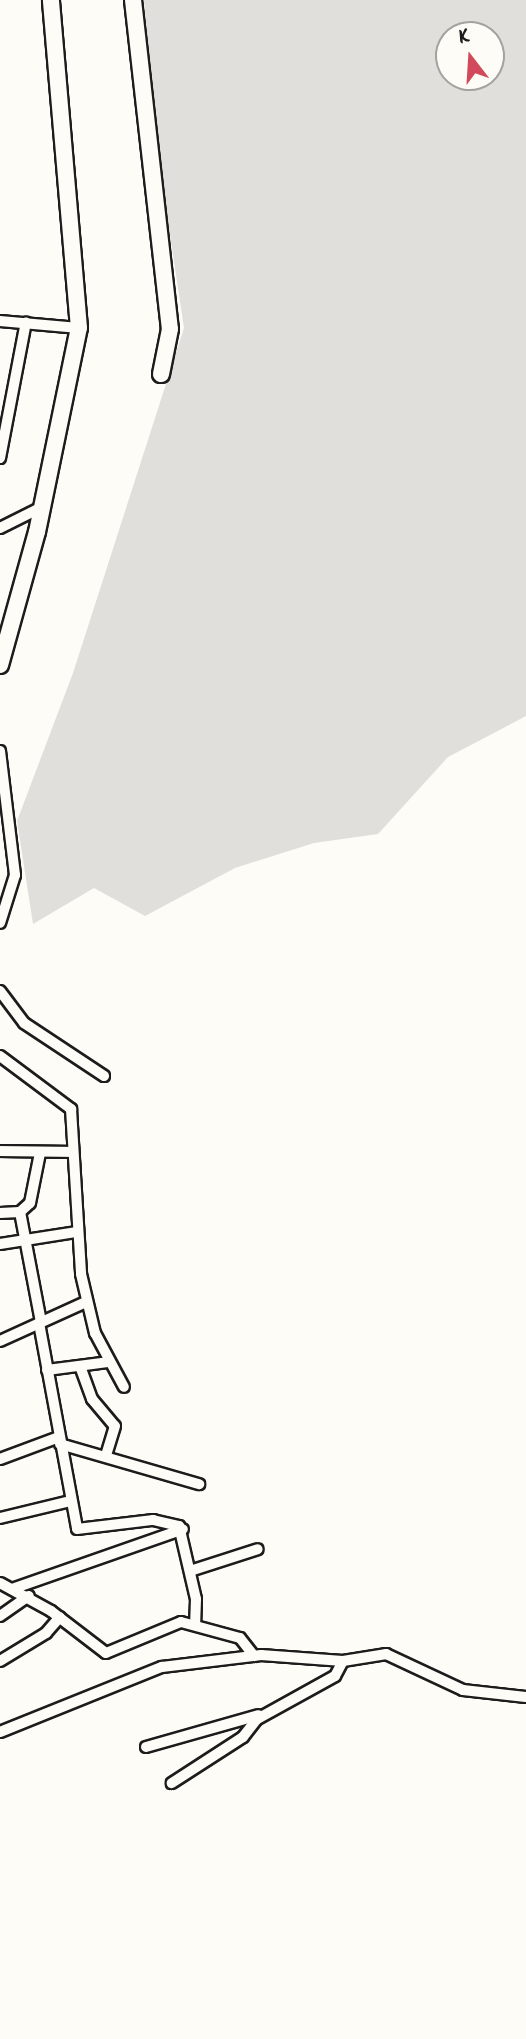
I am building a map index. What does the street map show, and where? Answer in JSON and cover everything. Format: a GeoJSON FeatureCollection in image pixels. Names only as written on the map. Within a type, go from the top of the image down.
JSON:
{"type":"FeatureCollection","features":[{"type":"Feature","properties":{"kind":"street"},"geometry":{"type":"LineString","coordinates":[[0,665],[42,507],[79,328],[51,0]]}},
{"type":"Feature","properties":{"kind":"street"},"geometry":{"type":"LineString","coordinates":[[133,0],[170,329],[161,374]]}},
{"type":"Feature","properties":{"kind":"street"},"geometry":{"type":"LineString","coordinates":[[0,321],[79,328]]}},
{"type":"Feature","properties":{"kind":"street"},"geometry":{"type":"LineString","coordinates":[[0,458],[26,322]]}},
{"type":"Feature","properties":{"kind":"street"},"geometry":{"type":"LineString","coordinates":[[0,528],[42,507]]}},
{"type":"Feature","properties":{"kind":"street"},"geometry":{"type":"LineString","coordinates":[[0,751],[15,875],[0,923]]}},
{"type":"Feature","properties":{"kind":"street"},"geometry":{"type":"LineString","coordinates":[[0,991],[24,1023],[104,1076]]}},
{"type":"Feature","properties":{"kind":"street"},"geometry":{"type":"LineString","coordinates":[[1,1060],[71,1109],[77,1232],[86,1302],[109,1363],[124,1387]]}},
{"type":"Feature","properties":{"kind":"street"},"geometry":{"type":"LineString","coordinates":[[0,1151],[72,1152]]}},
{"type":"Feature","properties":{"kind":"street"},"geometry":{"type":"LineString","coordinates":[[0,1213],[20,1212],[30,1203],[40,1153]]}},
{"type":"Feature","properties":{"kind":"street"},"geometry":{"type":"LineString","coordinates":[[20,1212],[59,1441],[77,1529],[153,1520],[183,1530]]}},
{"type":"Feature","properties":{"kind":"street"},"geometry":{"type":"LineString","coordinates":[[0,1244],[77,1232]]}},
{"type":"Feature","properties":{"kind":"street"},"geometry":{"type":"LineString","coordinates":[[0,1340],[86,1302]]}},
{"type":"Feature","properties":{"kind":"street"},"geometry":{"type":"LineString","coordinates":[[47,1370],[109,1363]]}},
{"type":"Feature","properties":{"kind":"street"},"geometry":{"type":"LineString","coordinates":[[80,1366],[92,1399],[115,1426],[106,1456]]}},
{"type":"Feature","properties":{"kind":"street"},"geometry":{"type":"LineString","coordinates":[[0,1459],[59,1441],[199,1484]]}},
{"type":"Feature","properties":{"kind":"street"},"geometry":{"type":"LineString","coordinates":[[0,1518],[71,1500]]}},
{"type":"Feature","properties":{"kind":"street"},"geometry":{"type":"LineString","coordinates":[[183,1530],[195,1625]]}},
{"type":"Feature","properties":{"kind":"street"},"geometry":{"type":"LineString","coordinates":[[12,1589],[183,1530]]}},
{"type":"Feature","properties":{"kind":"street"},"geometry":{"type":"LineString","coordinates":[[190,1570],[258,1549]]}},
{"type":"Feature","properties":{"kind":"street"},"geometry":{"type":"LineString","coordinates":[[0,1583],[29,1596],[106,1653],[181,1622],[240,1638],[254,1656]]}},
{"type":"Feature","properties":{"kind":"street"},"geometry":{"type":"LineString","coordinates":[[0,1616],[29,1596]]}},
{"type":"Feature","properties":{"kind":"street"},"geometry":{"type":"LineString","coordinates":[[0,1661],[46,1633],[60,1617]]}},
{"type":"Feature","properties":{"kind":"street"},"geometry":{"type":"LineString","coordinates":[[0,1732],[162,1667],[254,1656],[343,1661],[386,1654],[463,1690],[526,1697]]}},
{"type":"Feature","properties":{"kind":"street"},"geometry":{"type":"LineString","coordinates":[[146,1747],[197,1736],[283,1703],[335,1676],[343,1661]]}},
{"type":"Feature","properties":{"kind":"street"},"geometry":{"type":"LineString","coordinates":[[172,1783],[283,1703]]}},
{"type":"Feature","properties":{"kind":"shaded area"},"geometry":{"type":"Polygon","coordinates":[[[144,0],[526,0],[526,716],[448,757],[378,834],[314,843],[235,868],[145,916],[94,888],[33,924],[17,821],[73,673],[184,328],[158,155],[144,0]]]}}]}
